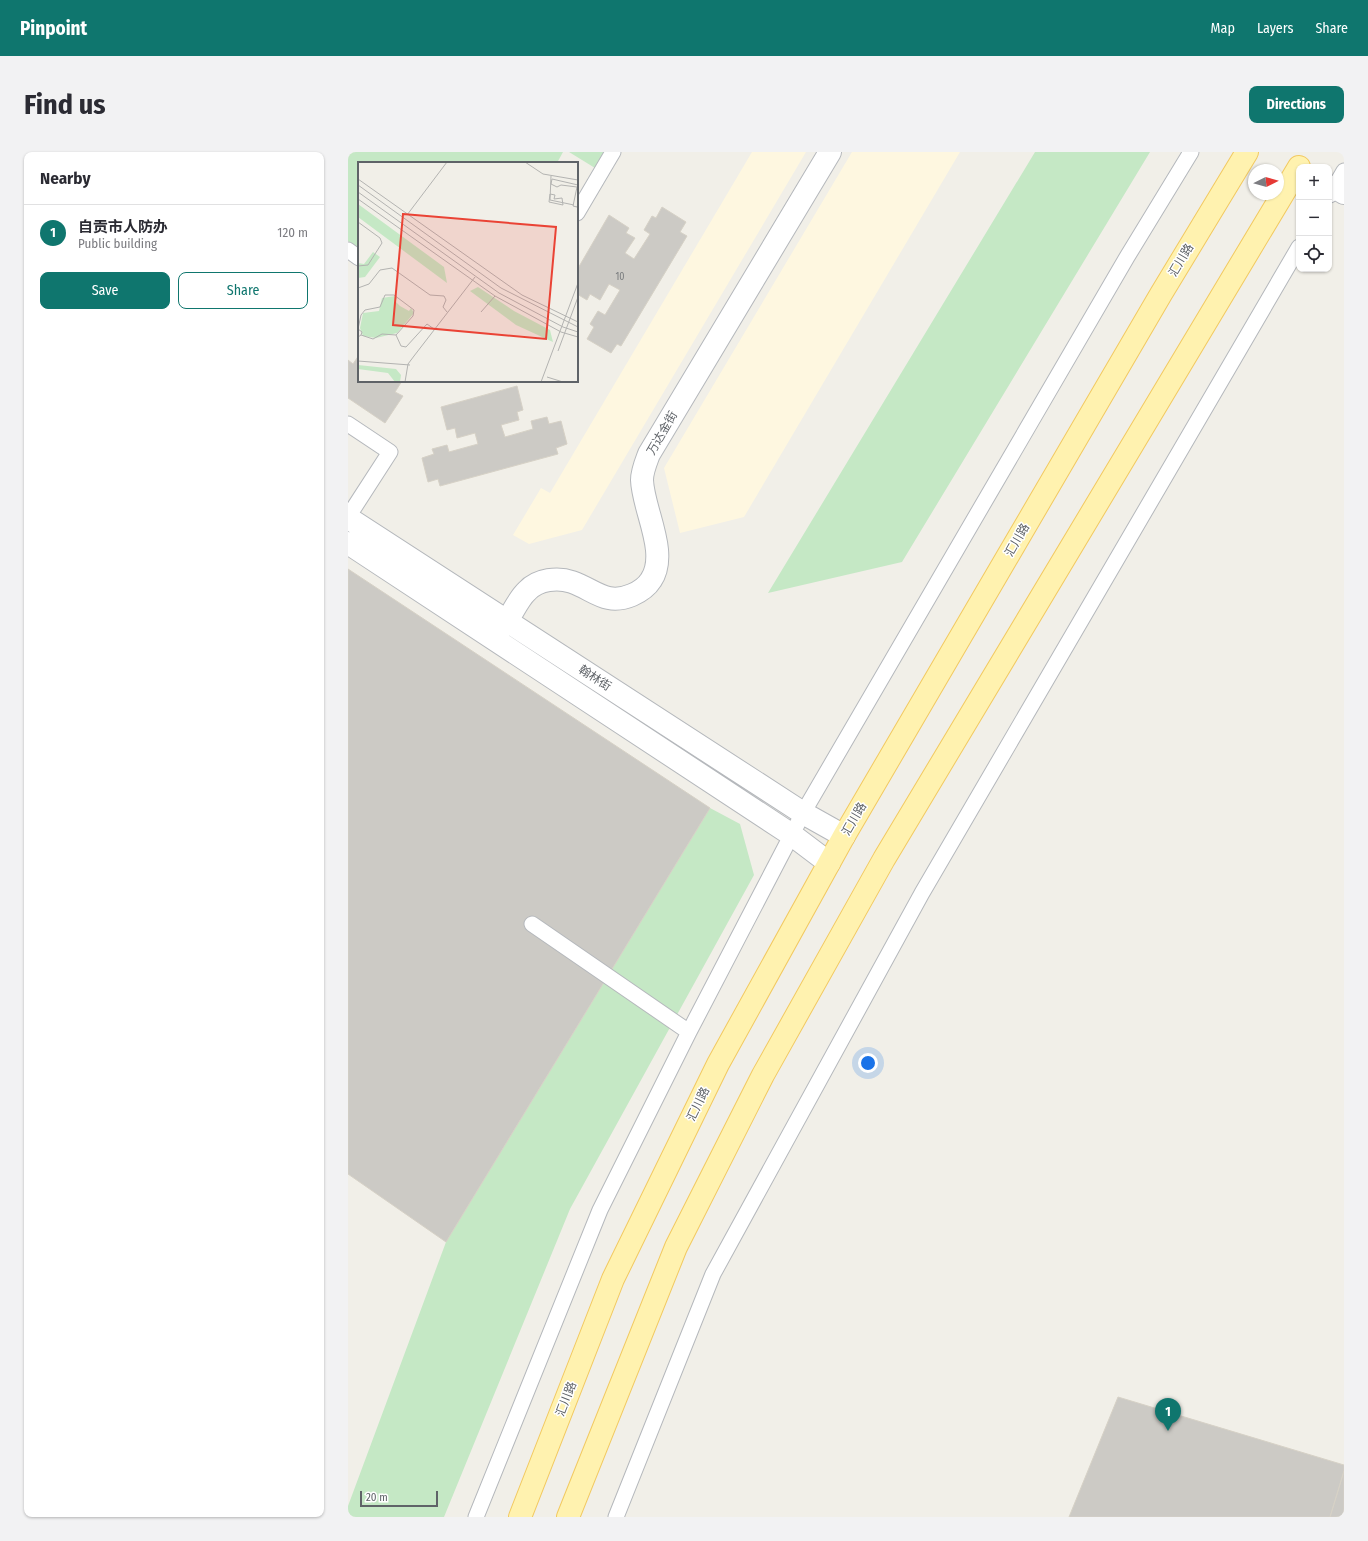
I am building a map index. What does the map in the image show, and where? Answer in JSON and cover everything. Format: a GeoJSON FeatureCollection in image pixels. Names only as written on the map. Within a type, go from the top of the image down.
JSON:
{"type":"FeatureCollection","features":[{"type":"Feature","properties":{"kind":"main road","name":"汇川路"},"geometry":{"type":"LineString","coordinates":[[520,1517],[613,1279],[718,1064],[844,836],[1161,294],[1247,152]]}},
{"type":"Feature","properties":{"kind":"main road"},"geometry":{"type":"LineString","coordinates":[[1301,164],[1308,152]]}},
{"type":"Feature","properties":{"kind":"main road"},"geometry":{"type":"LineString","coordinates":[[568,1517],[676,1247],[763,1075],[884,859],[1296,172]]}},
{"type":"Feature","properties":{"kind":"street","name":"万达金街"},"geometry":{"type":"LineString","coordinates":[[507,621],[527,591],[547,580],[559,579],[572,582],[599,596],[613,599],[626,597],[641,591],[651,580],[657,565],[657,547],[643,491],[642,478],[649,454],[830,152]]}},
{"type":"Feature","properties":{"kind":"street","name":"翰林街"},"geometry":{"type":"LineString","coordinates":[[348,518],[803,813],[844,836]]}},
{"type":"Feature","properties":{"kind":"street","name":"翰林街"},"geometry":{"type":"LineString","coordinates":[[348,543],[792,835],[829,863]]}},
{"type":"Feature","properties":{"kind":"lane"},"geometry":{"type":"LineString","coordinates":[[578,211],[613,152]]}},
{"type":"Feature","properties":{"kind":"lane"},"geometry":{"type":"LineString","coordinates":[[476,1517],[600,1210],[689,1032],[803,813],[1127,257],[1191,152]]}},
{"type":"Feature","properties":{"kind":"lane"},"geometry":{"type":"LineString","coordinates":[[348,250],[358,257]]}},
{"type":"Feature","properties":{"kind":"lane"},"geometry":{"type":"LineString","coordinates":[[616,1517],[713,1274],[922,893],[1296,252]]}},
{"type":"Feature","properties":{"kind":"lane"},"geometry":{"type":"LineString","coordinates":[[348,424],[390,452],[348,518]]}},
{"type":"Feature","properties":{"kind":"lane"},"geometry":{"type":"LineString","coordinates":[[532,924],[689,1032]]}},
{"type":"Feature","properties":{"kind":"shaded area"},"geometry":{"type":"Polygon","coordinates":[[[752,152],[806,152],[582,530],[529,544],[513,535],[541,488],[550,493],[752,152]]]}},
{"type":"Feature","properties":{"kind":"shaded area"},"geometry":{"type":"Polygon","coordinates":[[[852,152],[960,152],[744,517],[680,533],[664,468],[852,152]]]}},
{"type":"Feature","properties":{"kind":"green space"},"geometry":{"type":"Polygon","coordinates":[[[348,152],[563,152],[558,162],[358,162],[358,249],[348,241],[348,152]]]}},
{"type":"Feature","properties":{"kind":"green space"},"geometry":{"type":"Polygon","coordinates":[[[569,152],[605,152],[595,168],[569,152]]]}},
{"type":"Feature","properties":{"kind":"green space"},"geometry":{"type":"Polygon","coordinates":[[[1035,152],[1150,152],[902,562],[768,593],[1035,152]]]}},
{"type":"Feature","properties":{"kind":"green space"},"geometry":{"type":"Polygon","coordinates":[[[710,808],[740,824],[754,875],[570,1209],[444,1517],[348,1517],[348,1506],[446,1242],[710,808]]]}},
{"type":"Feature","properties":{"kind":"building"},"geometry":{"type":"Polygon","coordinates":[[[662,207],[686,222],[680,232],[687,236],[621,346],[617,344],[611,353],[587,339],[594,327],[590,324],[598,311],[605,315],[620,290],[609,284],[600,300],[590,294],[587,300],[578,295],[578,268],[609,215],[629,228],[626,233],[635,238],[625,253],[634,259],[650,234],[644,230],[652,216],[656,218],[662,207]]]}},
{"type":"Feature","properties":{"kind":"building"},"geometry":{"type":"Polygon","coordinates":[[[358,356],[358,382],[401,382],[395,392],[403,396],[385,423],[348,398],[348,360],[353,364],[358,356]]]}},
{"type":"Feature","properties":{"kind":"building"},"geometry":{"type":"Polygon","coordinates":[[[517,386],[523,410],[517,412],[519,420],[501,425],[505,437],[533,429],[531,421],[547,417],[549,424],[561,421],[567,444],[556,448],[558,454],[440,486],[438,479],[428,482],[422,458],[434,454],[432,449],[447,445],[449,452],[478,444],[475,433],[457,438],[455,428],[447,430],[441,407],[517,386]]]}},
{"type":"Feature","properties":{"kind":"building"},"geometry":{"type":"Polygon","coordinates":[[[348,569],[710,808],[446,1242],[348,1174],[348,569]]]}},
{"type":"Feature","properties":{"kind":"building"},"geometry":{"type":"Polygon","coordinates":[[[1118,1397],[1344,1465],[1344,1471],[1330,1517],[1069,1517],[1118,1397]]]}},
{"type":"Feature","properties":{"kind":"building"},"geometry":{"type":"Polygon","coordinates":[[[1344,1471],[1344,1517],[1330,1517],[1344,1471]]]}},
{"type":"Feature","properties":{"kind":"place","name":"自贡市人防办"},"geometry":{"type":"Point","coordinates":[1168,1431]}}]}
